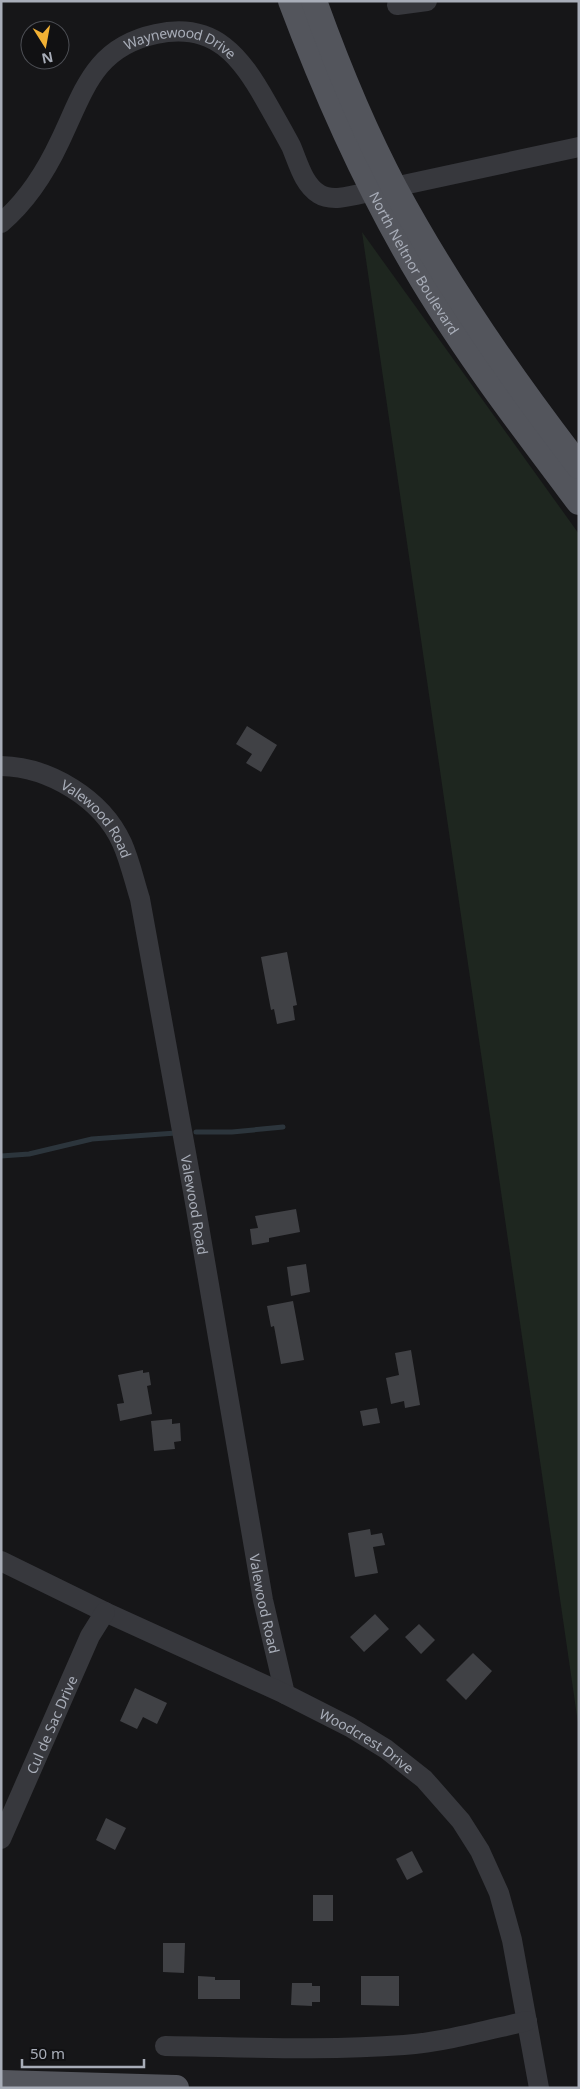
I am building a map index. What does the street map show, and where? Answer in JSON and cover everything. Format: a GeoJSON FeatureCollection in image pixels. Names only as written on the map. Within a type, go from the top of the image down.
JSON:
{"type":"FeatureCollection","features":[{"type":"Feature","properties":{"kind":"main road","name":"North Neltnor Boulevard"},"geometry":{"type":"LineString","coordinates":[[291,1],[327,92],[384,189],[524,396],[579,466]]}},
{"type":"Feature","properties":{"kind":"main road","name":"North Neltnor Boulevard"},"geometry":{"type":"LineString","coordinates":[[314,1],[384,189],[421,278],[480,368],[579,502]]}},
{"type":"Feature","properties":{"kind":"main road"},"geometry":{"type":"LineString","coordinates":[[1,2083],[176,2088]]}},
{"type":"Feature","properties":{"kind":"street"},"geometry":{"type":"LineString","coordinates":[[397,4],[427,1]]}},
{"type":"Feature","properties":{"kind":"street","name":"Waynewood Drive"},"geometry":{"type":"LineString","coordinates":[[1,223],[22,204],[48,164],[73,110],[97,67],[110,55],[134,41],[157,33],[191,32],[210,36],[225,46],[239,60],[255,82],[290,146],[304,178],[318,194],[331,198],[384,189],[579,147]]}},
{"type":"Feature","properties":{"kind":"street","name":"Valewood Road"},"geometry":{"type":"LineString","coordinates":[[1,766],[23,769],[74,788],[102,814],[122,842],[140,899],[194,1197],[263,1600],[285,1694]]}},
{"type":"Feature","properties":{"kind":"street","name":"Woodcrest Drive"},"geometry":{"type":"LineString","coordinates":[[1,1561],[105,1612],[285,1694],[350,1727],[386,1749],[424,1779],[460,1821],[480,1851],[499,1893],[512,1940],[540,2088]]}},
{"type":"Feature","properties":{"kind":"street","name":"Cul de Sac Drive"},"geometry":{"type":"LineString","coordinates":[[1,1839],[90,1636],[105,1612]]}},
{"type":"Feature","properties":{"kind":"street"},"geometry":{"type":"LineString","coordinates":[[165,2046],[317,2047],[403,2045],[430,2042],[527,2021]]}},
{"type":"Feature","properties":{"kind":"shaded area"},"geometry":{"type":"Polygon","coordinates":[[[362,232],[579,534],[579,1730],[362,232]]]}},
{"type":"Feature","properties":{"kind":"building"},"geometry":{"type":"Polygon","coordinates":[[[247,726],[277,745],[261,772],[246,763],[252,754],[236,744],[247,726]]]}},
{"type":"Feature","properties":{"kind":"building"},"geometry":{"type":"Polygon","coordinates":[[[287,952],[297,1005],[293,1006],[295,1020],[277,1024],[274,1009],[271,1010],[261,957],[287,952]]]}},
{"type":"Feature","properties":{"kind":"building"},"geometry":{"type":"Polygon","coordinates":[[[296,1209],[300,1232],[269,1238],[269,1242],[252,1245],[250,1229],[258,1228],[255,1216],[296,1209]]]}},
{"type":"Feature","properties":{"kind":"building"},"geometry":{"type":"Polygon","coordinates":[[[306,1264],[310,1292],[291,1296],[287,1267],[306,1264]]]}},
{"type":"Feature","properties":{"kind":"building"},"geometry":{"type":"Polygon","coordinates":[[[293,1301],[304,1360],[281,1364],[274,1326],[271,1327],[267,1306],[293,1301]]]}},
{"type":"Feature","properties":{"kind":"building"},"geometry":{"type":"Polygon","coordinates":[[[411,1350],[420,1405],[405,1408],[404,1401],[391,1404],[386,1378],[399,1375],[395,1353],[411,1350]]]}},
{"type":"Feature","properties":{"kind":"building"},"geometry":{"type":"Polygon","coordinates":[[[143,1370],[143,1373],[149,1372],[151,1385],[147,1386],[152,1414],[120,1421],[117,1404],[124,1403],[118,1375],[143,1370]]]}},
{"type":"Feature","properties":{"kind":"building"},"geometry":{"type":"Polygon","coordinates":[[[377,1408],[380,1423],[363,1426],[360,1411],[377,1408]]]}},
{"type":"Feature","properties":{"kind":"building"},"geometry":{"type":"Polygon","coordinates":[[[172,1419],[172,1424],[180,1423],[181,1441],[174,1442],[175,1449],[154,1451],[151,1421],[172,1419]]]}},
{"type":"Feature","properties":{"kind":"building"},"geometry":{"type":"Polygon","coordinates":[[[370,1529],[371,1535],[382,1533],[385,1545],[373,1547],[378,1573],[355,1577],[348,1533],[370,1529]]]}},
{"type":"Feature","properties":{"kind":"building"},"geometry":{"type":"Polygon","coordinates":[[[375,1614],[389,1629],[364,1652],[350,1637],[375,1614]]]}},
{"type":"Feature","properties":{"kind":"building"},"geometry":{"type":"Polygon","coordinates":[[[419,1624],[435,1640],[421,1654],[405,1637],[419,1624]]]}},
{"type":"Feature","properties":{"kind":"building"},"geometry":{"type":"Polygon","coordinates":[[[473,1653],[492,1671],[466,1700],[446,1680],[473,1653]]]}},
{"type":"Feature","properties":{"kind":"building"},"geometry":{"type":"Polygon","coordinates":[[[135,1688],[167,1703],[157,1724],[143,1717],[137,1729],[120,1721],[135,1688]]]}},
{"type":"Feature","properties":{"kind":"building"},"geometry":{"type":"Polygon","coordinates":[[[106,1818],[126,1828],[115,1850],[96,1840],[106,1818]]]}},
{"type":"Feature","properties":{"kind":"building"},"geometry":{"type":"Polygon","coordinates":[[[412,1851],[423,1872],[407,1880],[396,1859],[412,1851]]]}},
{"type":"Feature","properties":{"kind":"building"},"geometry":{"type":"Polygon","coordinates":[[[313,1895],[333,1895],[333,1921],[313,1921],[313,1895]]]}},
{"type":"Feature","properties":{"kind":"building"},"geometry":{"type":"Polygon","coordinates":[[[163,1943],[185,1943],[184,1973],[163,1972],[163,1943]]]}},
{"type":"Feature","properties":{"kind":"building"},"geometry":{"type":"Polygon","coordinates":[[[198,1976],[215,1977],[215,1980],[240,1980],[240,1999],[198,1999],[198,1976]]]}},
{"type":"Feature","properties":{"kind":"building"},"geometry":{"type":"Polygon","coordinates":[[[361,1976],[399,1976],[399,2006],[361,2005],[361,1976]]]}},
{"type":"Feature","properties":{"kind":"building"},"geometry":{"type":"Polygon","coordinates":[[[292,1983],[312,1983],[312,1986],[320,1986],[320,2002],[312,2002],[312,2006],[291,2005],[292,1983]]]}},
{"type":"Feature","properties":{"kind":"waterway"},"geometry":{"type":"LineString","coordinates":[[196,1132],[232,1132],[283,1127]]}},
{"type":"Feature","properties":{"kind":"waterway"},"geometry":{"type":"LineString","coordinates":[[1,1156],[29,1154],[92,1139],[176,1133]]}}]}
